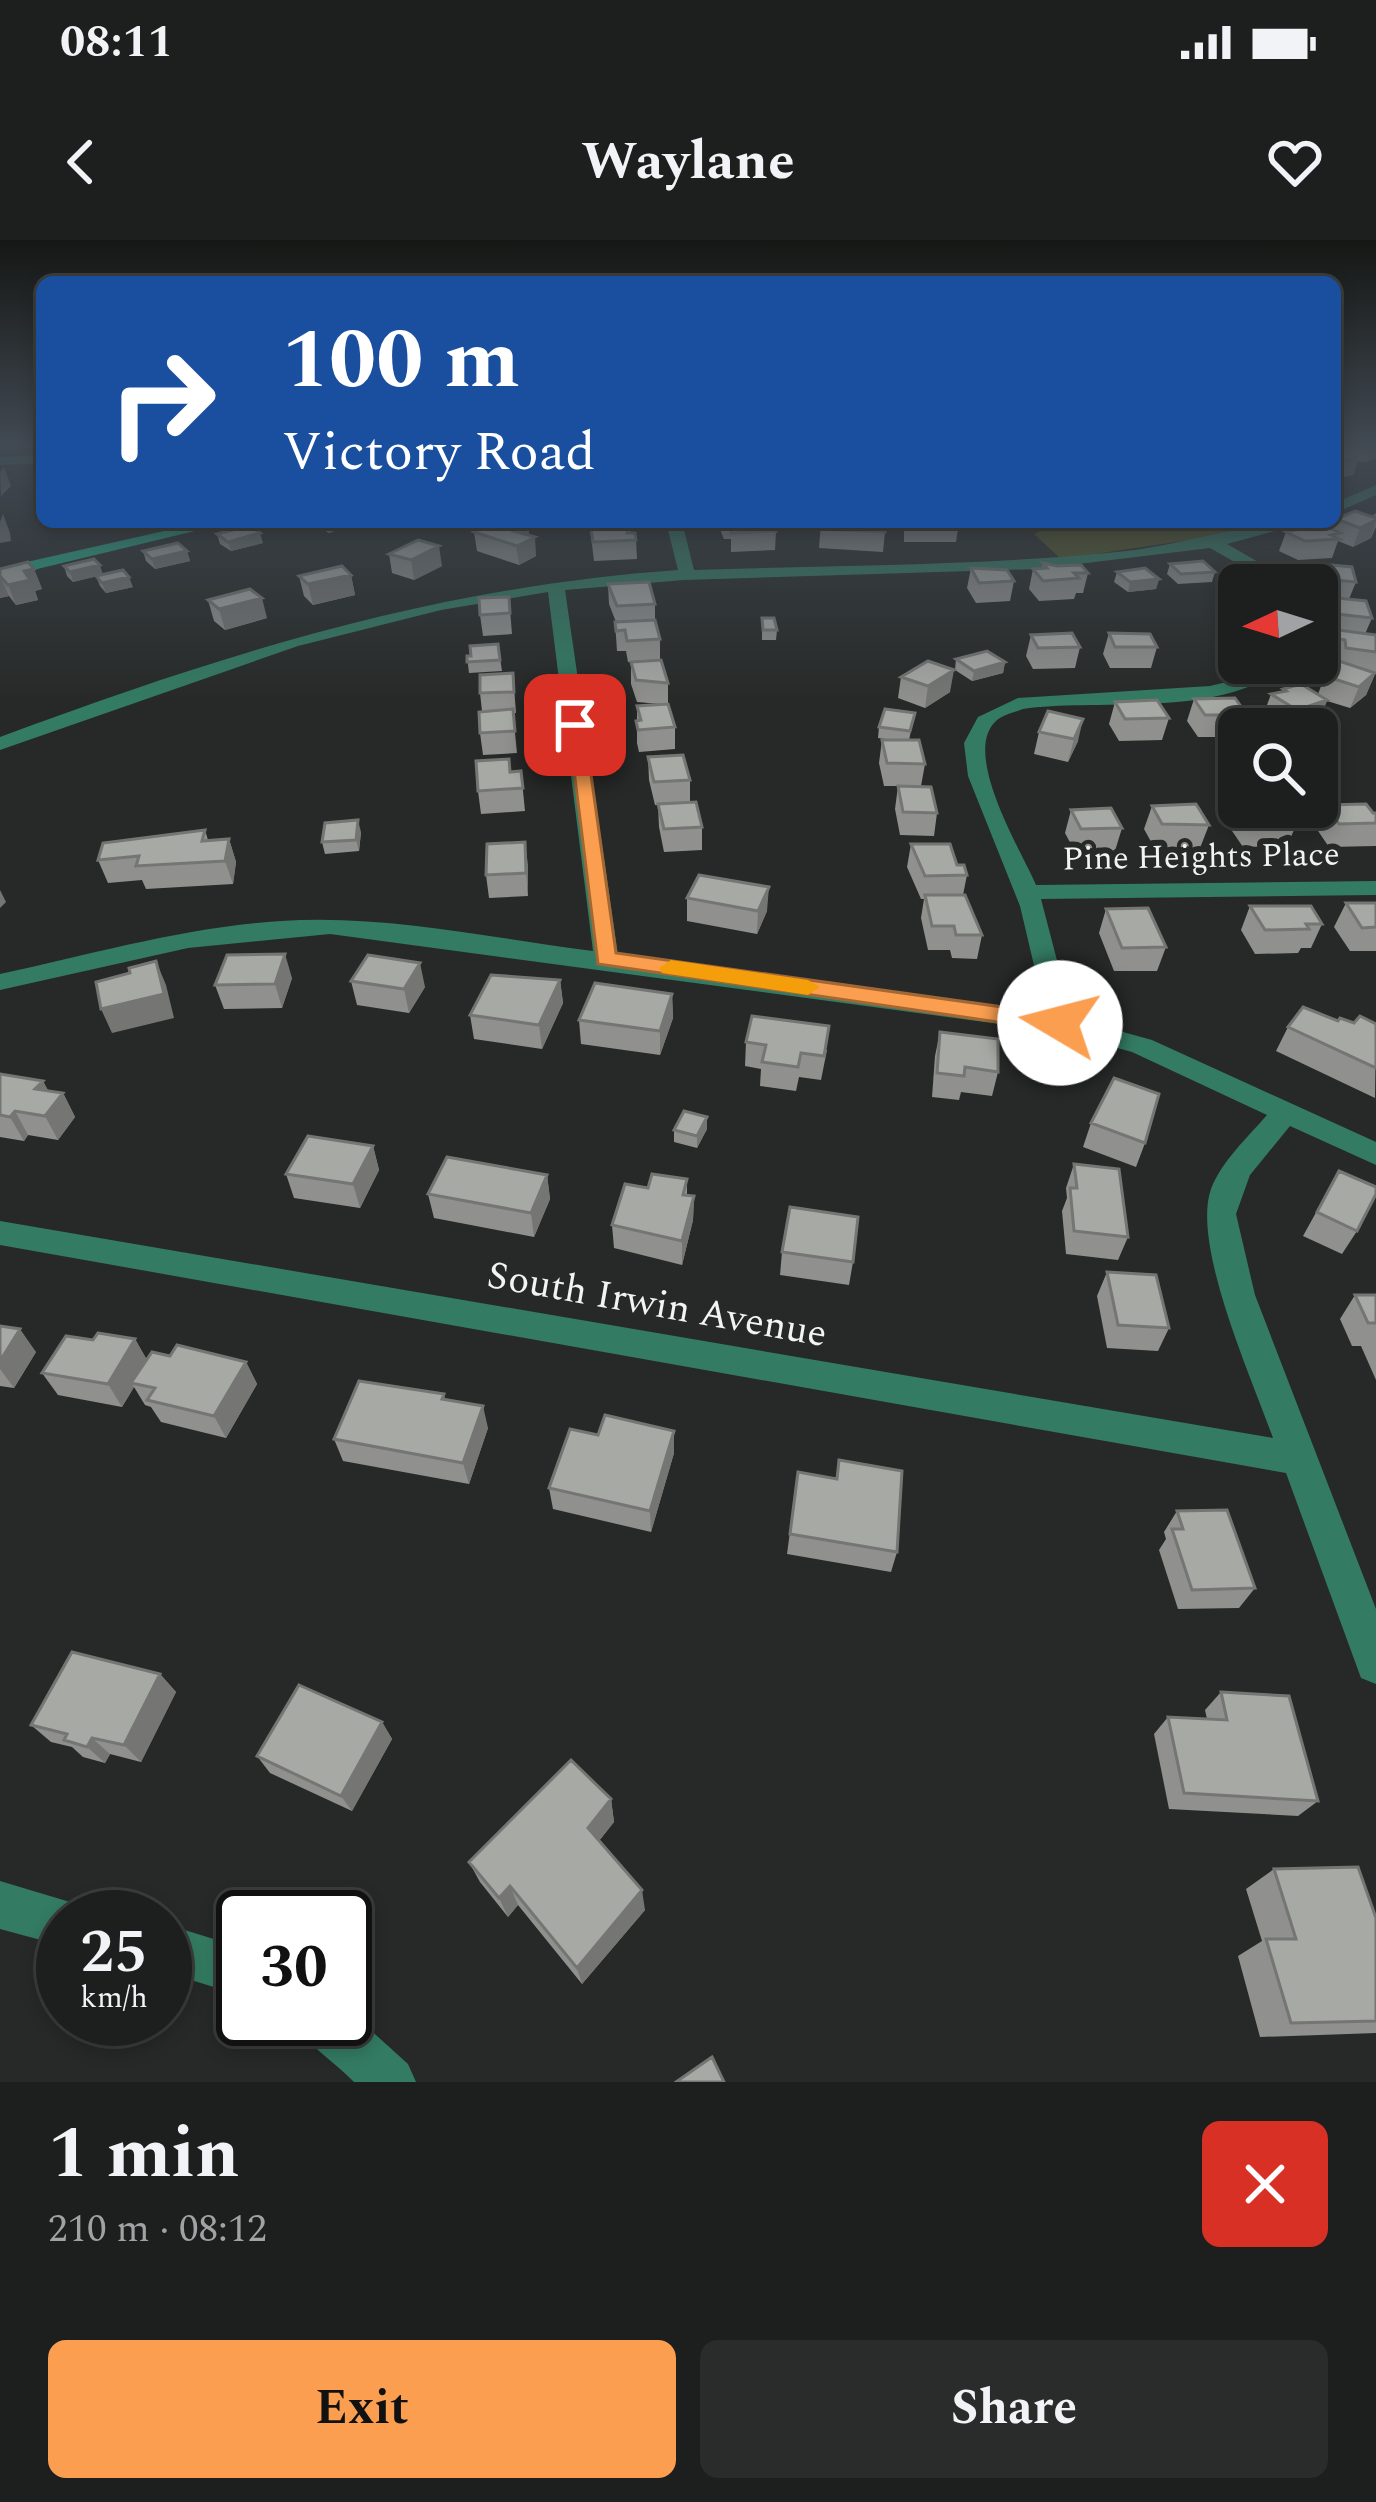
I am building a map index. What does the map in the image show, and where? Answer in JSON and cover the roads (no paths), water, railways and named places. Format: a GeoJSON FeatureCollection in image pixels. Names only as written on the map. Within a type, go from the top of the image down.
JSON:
{"type":"FeatureCollection","features":[{"type":"Feature","properties":{"kind":"street"},"geometry":{"type":"LineString","coordinates":[[0,572],[179,532]]}},
{"type":"Feature","properties":{"kind":"street"},"geometry":{"type":"LineString","coordinates":[[676,532],[687,574]]}},
{"type":"Feature","properties":{"kind":"street"},"geometry":{"type":"LineString","coordinates":[[0,745],[159,683],[281,644],[430,607],[556,586],[687,574],[1046,567],[1215,544],[1262,532]]}},
{"type":"Feature","properties":{"kind":"street"},"geometry":{"type":"LineString","coordinates":[[1215,544],[1251,564]]}},
{"type":"Feature","properties":{"kind":"street"},"geometry":{"type":"LineString","coordinates":[[556,586],[606,958]]}},
{"type":"Feature","properties":{"kind":"street"},"geometry":{"type":"LineString","coordinates":[[1060,1023],[1027,892],[980,774],[974,743],[982,724],[1017,704],[1054,698],[1236,689],[1248,684]]}},
{"type":"Feature","properties":{"kind":"street","name":"Pine Heights Place"},"geometry":{"type":"LineString","coordinates":[[1027,892],[1376,888]]}},
{"type":"Feature","properties":{"kind":"street"},"geometry":{"type":"LineString","coordinates":[[0,982],[203,936],[293,924],[323,923],[606,958],[1060,1023],[1142,1046],[1376,1154]]}},
{"type":"Feature","properties":{"kind":"street"},"geometry":{"type":"LineString","coordinates":[[1285,1114],[1227,1186],[1220,1214],[1238,1295],[1376,1663]]}},
{"type":"Feature","properties":{"kind":"street","name":"South Irwin Avenue"},"geometry":{"type":"LineString","coordinates":[[0,1233],[1299,1459]]}},
{"type":"Feature","properties":{"kind":"street"},"geometry":{"type":"LineString","coordinates":[[0,1905],[36,1915]]}},
{"type":"Feature","properties":{"kind":"street"},"geometry":{"type":"LineString","coordinates":[[355,2046],[390,2082]]}}]}
